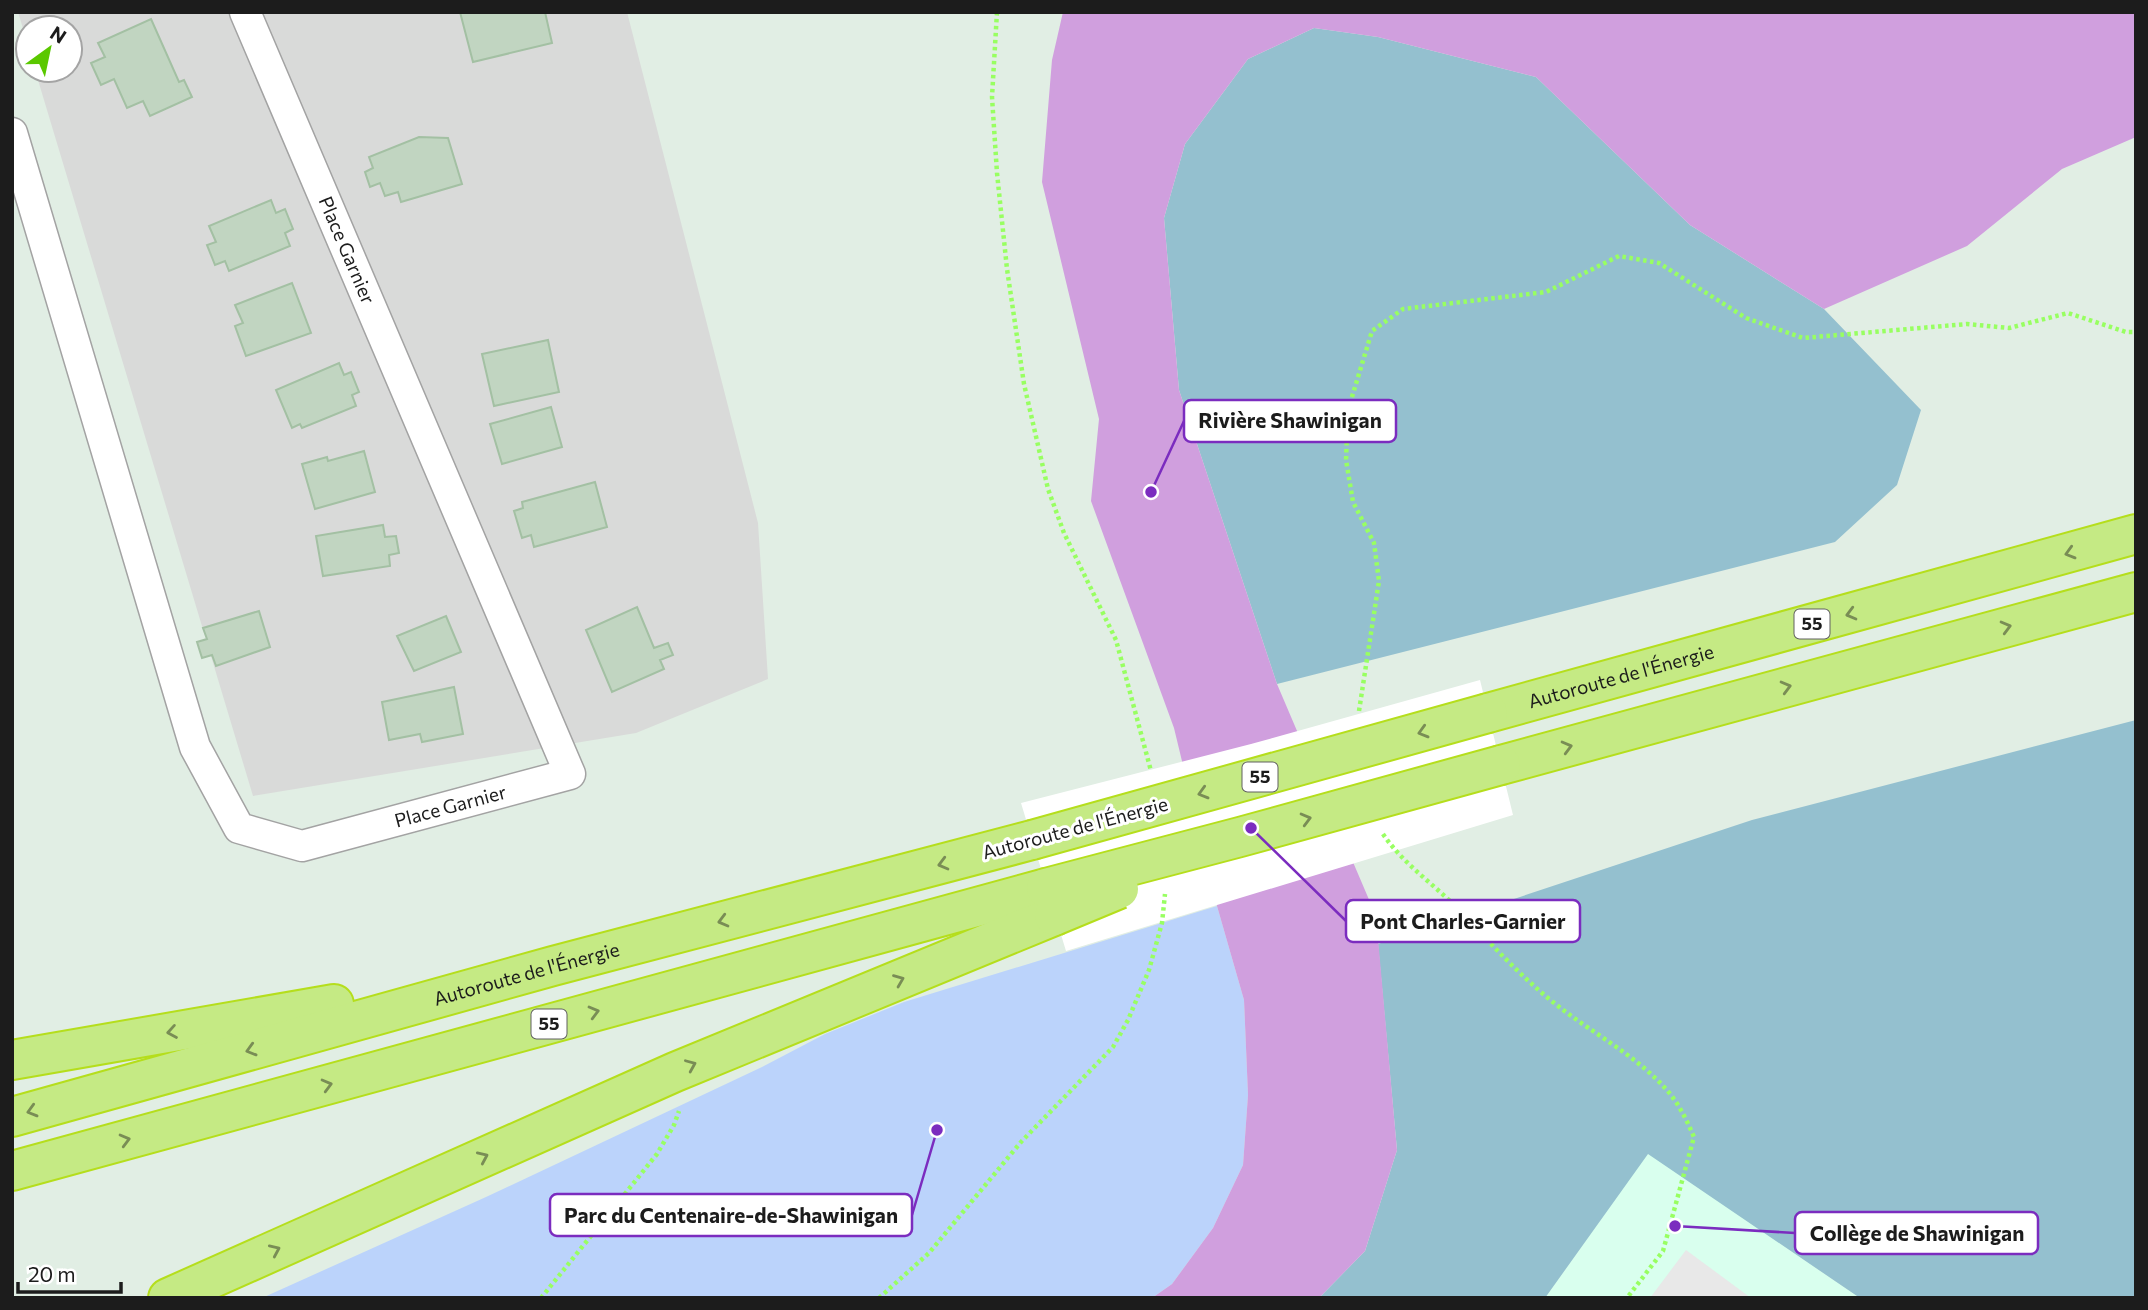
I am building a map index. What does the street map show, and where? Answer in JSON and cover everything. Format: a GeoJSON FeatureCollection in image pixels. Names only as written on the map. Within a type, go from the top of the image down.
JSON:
{"type":"FeatureCollection","features":[{"type":"Feature","properties":{"kind":"highway","name":"Autoroute de l'Énergie"},"geometry":{"type":"LineString","coordinates":[[12,1116],[553,966],[1032,840],[2136,534]]}},
{"type":"Feature","properties":{"kind":"highway","name":"55"},"geometry":{"type":"LineString","coordinates":[[12,1171],[1050,902],[1240,838],[2136,592]]}},
{"type":"Feature","properties":{"kind":"highway"},"geometry":{"type":"LineString","coordinates":[[168,1298],[1050,902]]}},
{"type":"Feature","properties":{"kind":"highway"},"geometry":{"type":"LineString","coordinates":[[12,1060],[553,966]]}},
{"type":"Feature","properties":{"kind":"street","name":"Place Garnier"},"geometry":{"type":"LineString","coordinates":[[12,133],[195,747],[239,828],[302,846],[570,774],[245,12]]}},
{"type":"Feature","properties":{"kind":"path"},"geometry":{"type":"LineString","coordinates":[[997,12],[992,97],[997,173],[1010,292],[1024,384],[1055,511],[1116,640],[1152,776]]}},
{"type":"Feature","properties":{"kind":"path"},"geometry":{"type":"LineString","coordinates":[[1358,715],[1379,581],[1374,543],[1353,502],[1351,492],[1346,460],[1348,410],[1372,331],[1404,309],[1546,292],[1619,257],[1659,262],[1746,318],[1803,338],[1967,324],[2009,328],[2068,313],[2126,332],[2136,332]]}},
{"type":"Feature","properties":{"kind":"path"},"geometry":{"type":"LineString","coordinates":[[1378,824],[1392,847],[1451,902],[1514,969],[1560,1008],[1657,1080],[1672,1096],[1683,1114],[1694,1137],[1663,1251],[1627,1298]]}},
{"type":"Feature","properties":{"kind":"path"},"geometry":{"type":"LineString","coordinates":[[879,1298],[929,1253],[1021,1142],[1113,1047],[1128,1020],[1149,970],[1163,923],[1165,892]]}},
{"type":"Feature","properties":{"kind":"path"},"geometry":{"type":"LineString","coordinates":[[541,1298],[668,1137],[679,1111],[679,1092],[674,1072]]}},
{"type":"Feature","properties":{"kind":"shaded area"},"geometry":{"type":"Polygon","coordinates":[[[627,12],[758,523],[768,679],[636,733],[253,796],[39,84],[84,84],[84,14],[19,14],[627,12]]]}},
{"type":"Feature","properties":{"kind":"shaded area"},"geometry":{"type":"Polygon","coordinates":[[[1063,12],[2136,12],[2136,137],[2062,169],[1967,246],[1824,309],[1690,225],[1536,77],[1378,37],[1314,28],[1248,59],[1185,144],[1164,218],[1179,390],[1277,684],[1376,916],[1397,1150],[1365,1251],[1319,1298],[1152,1298],[1172,1284],[1213,1228],[1243,1165],[1248,1095],[1244,1000],[1217,906],[1174,728],[1091,501],[1099,419],[1042,182],[1052,60],[1063,12]]]}},
{"type":"Feature","properties":{"kind":"shaded area"},"geometry":{"type":"Polygon","coordinates":[[[1314,28],[1378,37],[1536,77],[1690,225],[1824,309],[1921,410],[1897,485],[1835,542],[1277,684],[1179,390],[1164,218],[1185,144],[1248,59],[1314,28]]]}},
{"type":"Feature","properties":{"kind":"shaded area"},"geometry":{"type":"Polygon","coordinates":[[[2136,720],[2136,1298],[1860,1298],[1648,1154],[1545,1298],[1319,1298],[1365,1251],[1397,1150],[1378,944],[1752,820],[2136,720]]]}},
{"type":"Feature","properties":{"kind":"shaded area"},"geometry":{"type":"Polygon","coordinates":[[[1217,906],[1244,1000],[1248,1095],[1243,1165],[1213,1228],[1172,1284],[1152,1298],[262,1298],[486,1197],[762,1067],[825,1034],[904,1002],[1217,906]]]}},
{"type":"Feature","properties":{"kind":"shaded area"},"geometry":{"type":"Polygon","coordinates":[[[1648,1153],[1860,1298],[1545,1298],[1648,1153]]]}},
{"type":"Feature","properties":{"kind":"shaded area"},"geometry":{"type":"Polygon","coordinates":[[[1686,1250],[1751,1298],[1650,1298],[1686,1250]]]}},
{"type":"Feature","properties":{"kind":"pier"},"geometry":{"type":"Polygon","coordinates":[[[1480,680],[1513,815],[1066,951],[1021,803],[1251,744],[1480,680]]]}},
{"type":"Feature","properties":{"kind":"building"},"geometry":{"type":"Polygon","coordinates":[[[460,12],[545,12],[552,43],[473,62],[460,12]]]}},
{"type":"Feature","properties":{"kind":"building"},"geometry":{"type":"Polygon","coordinates":[[[151,19],[179,82],[184,80],[192,97],[150,116],[143,101],[127,108],[114,79],[101,85],[91,63],[105,57],[98,43],[151,19]]]}},
{"type":"Feature","properties":{"kind":"building"},"geometry":{"type":"Polygon","coordinates":[[[419,137],[448,138],[462,184],[401,202],[398,192],[385,196],[380,183],[370,187],[365,172],[373,168],[369,157],[419,137]]]}},
{"type":"Feature","properties":{"kind":"building"},"geometry":{"type":"Polygon","coordinates":[[[271,200],[276,213],[285,209],[293,229],[285,233],[290,246],[229,271],[225,261],[215,265],[207,245],[216,242],[209,226],[271,200]]]}},
{"type":"Feature","properties":{"kind":"building"},"geometry":{"type":"Polygon","coordinates":[[[292,283],[311,333],[246,356],[235,326],[243,323],[235,305],[292,283]]]}},
{"type":"Feature","properties":{"kind":"building"},"geometry":{"type":"Polygon","coordinates":[[[548,340],[559,392],[494,406],[482,354],[548,340]]]}},
{"type":"Feature","properties":{"kind":"building"},"geometry":{"type":"Polygon","coordinates":[[[339,363],[344,375],[351,372],[359,392],[352,395],[356,406],[302,428],[300,424],[292,428],[276,390],[339,363]]]}},
{"type":"Feature","properties":{"kind":"building"},"geometry":{"type":"Polygon","coordinates":[[[551,407],[562,447],[502,464],[490,424],[551,407]]]}},
{"type":"Feature","properties":{"kind":"building"},"geometry":{"type":"Polygon","coordinates":[[[364,451],[375,492],[315,509],[302,464],[327,457],[328,461],[364,451]]]}},
{"type":"Feature","properties":{"kind":"building"},"geometry":{"type":"Polygon","coordinates":[[[595,482],[607,527],[534,547],[531,535],[522,538],[514,511],[523,508],[522,502],[595,482]]]}},
{"type":"Feature","properties":{"kind":"building"},"geometry":{"type":"Polygon","coordinates":[[[383,525],[385,537],[396,536],[399,553],[389,555],[390,566],[323,576],[316,536],[383,525]]]}},
{"type":"Feature","properties":{"kind":"building"},"geometry":{"type":"Polygon","coordinates":[[[637,607],[654,648],[668,643],[673,655],[660,660],[664,669],[612,692],[586,630],[637,607]]]}},
{"type":"Feature","properties":{"kind":"building"},"geometry":{"type":"Polygon","coordinates":[[[259,611],[270,647],[216,666],[212,655],[202,658],[197,642],[207,639],[203,628],[259,611]]]}},
{"type":"Feature","properties":{"kind":"building"},"geometry":{"type":"Polygon","coordinates":[[[446,616],[461,652],[414,671],[397,636],[446,616]]]}},
{"type":"Feature","properties":{"kind":"building"},"geometry":{"type":"Polygon","coordinates":[[[454,687],[463,734],[422,742],[420,734],[389,740],[382,702],[454,687]]]}},
{"type":"Feature","properties":{"kind":"place","name":"Rivière Shawinigan"},"geometry":{"type":"Point","coordinates":[1151,492]}},
{"type":"Feature","properties":{"kind":"place","name":"Pont Charles-Garnier"},"geometry":{"type":"Point","coordinates":[1251,828]}},
{"type":"Feature","properties":{"kind":"place","name":"Parc du Centenaire-de-Shawinigan"},"geometry":{"type":"Point","coordinates":[937,1130]}},
{"type":"Feature","properties":{"kind":"place","name":"Collège de Shawinigan"},"geometry":{"type":"Point","coordinates":[1675,1226]}}]}
